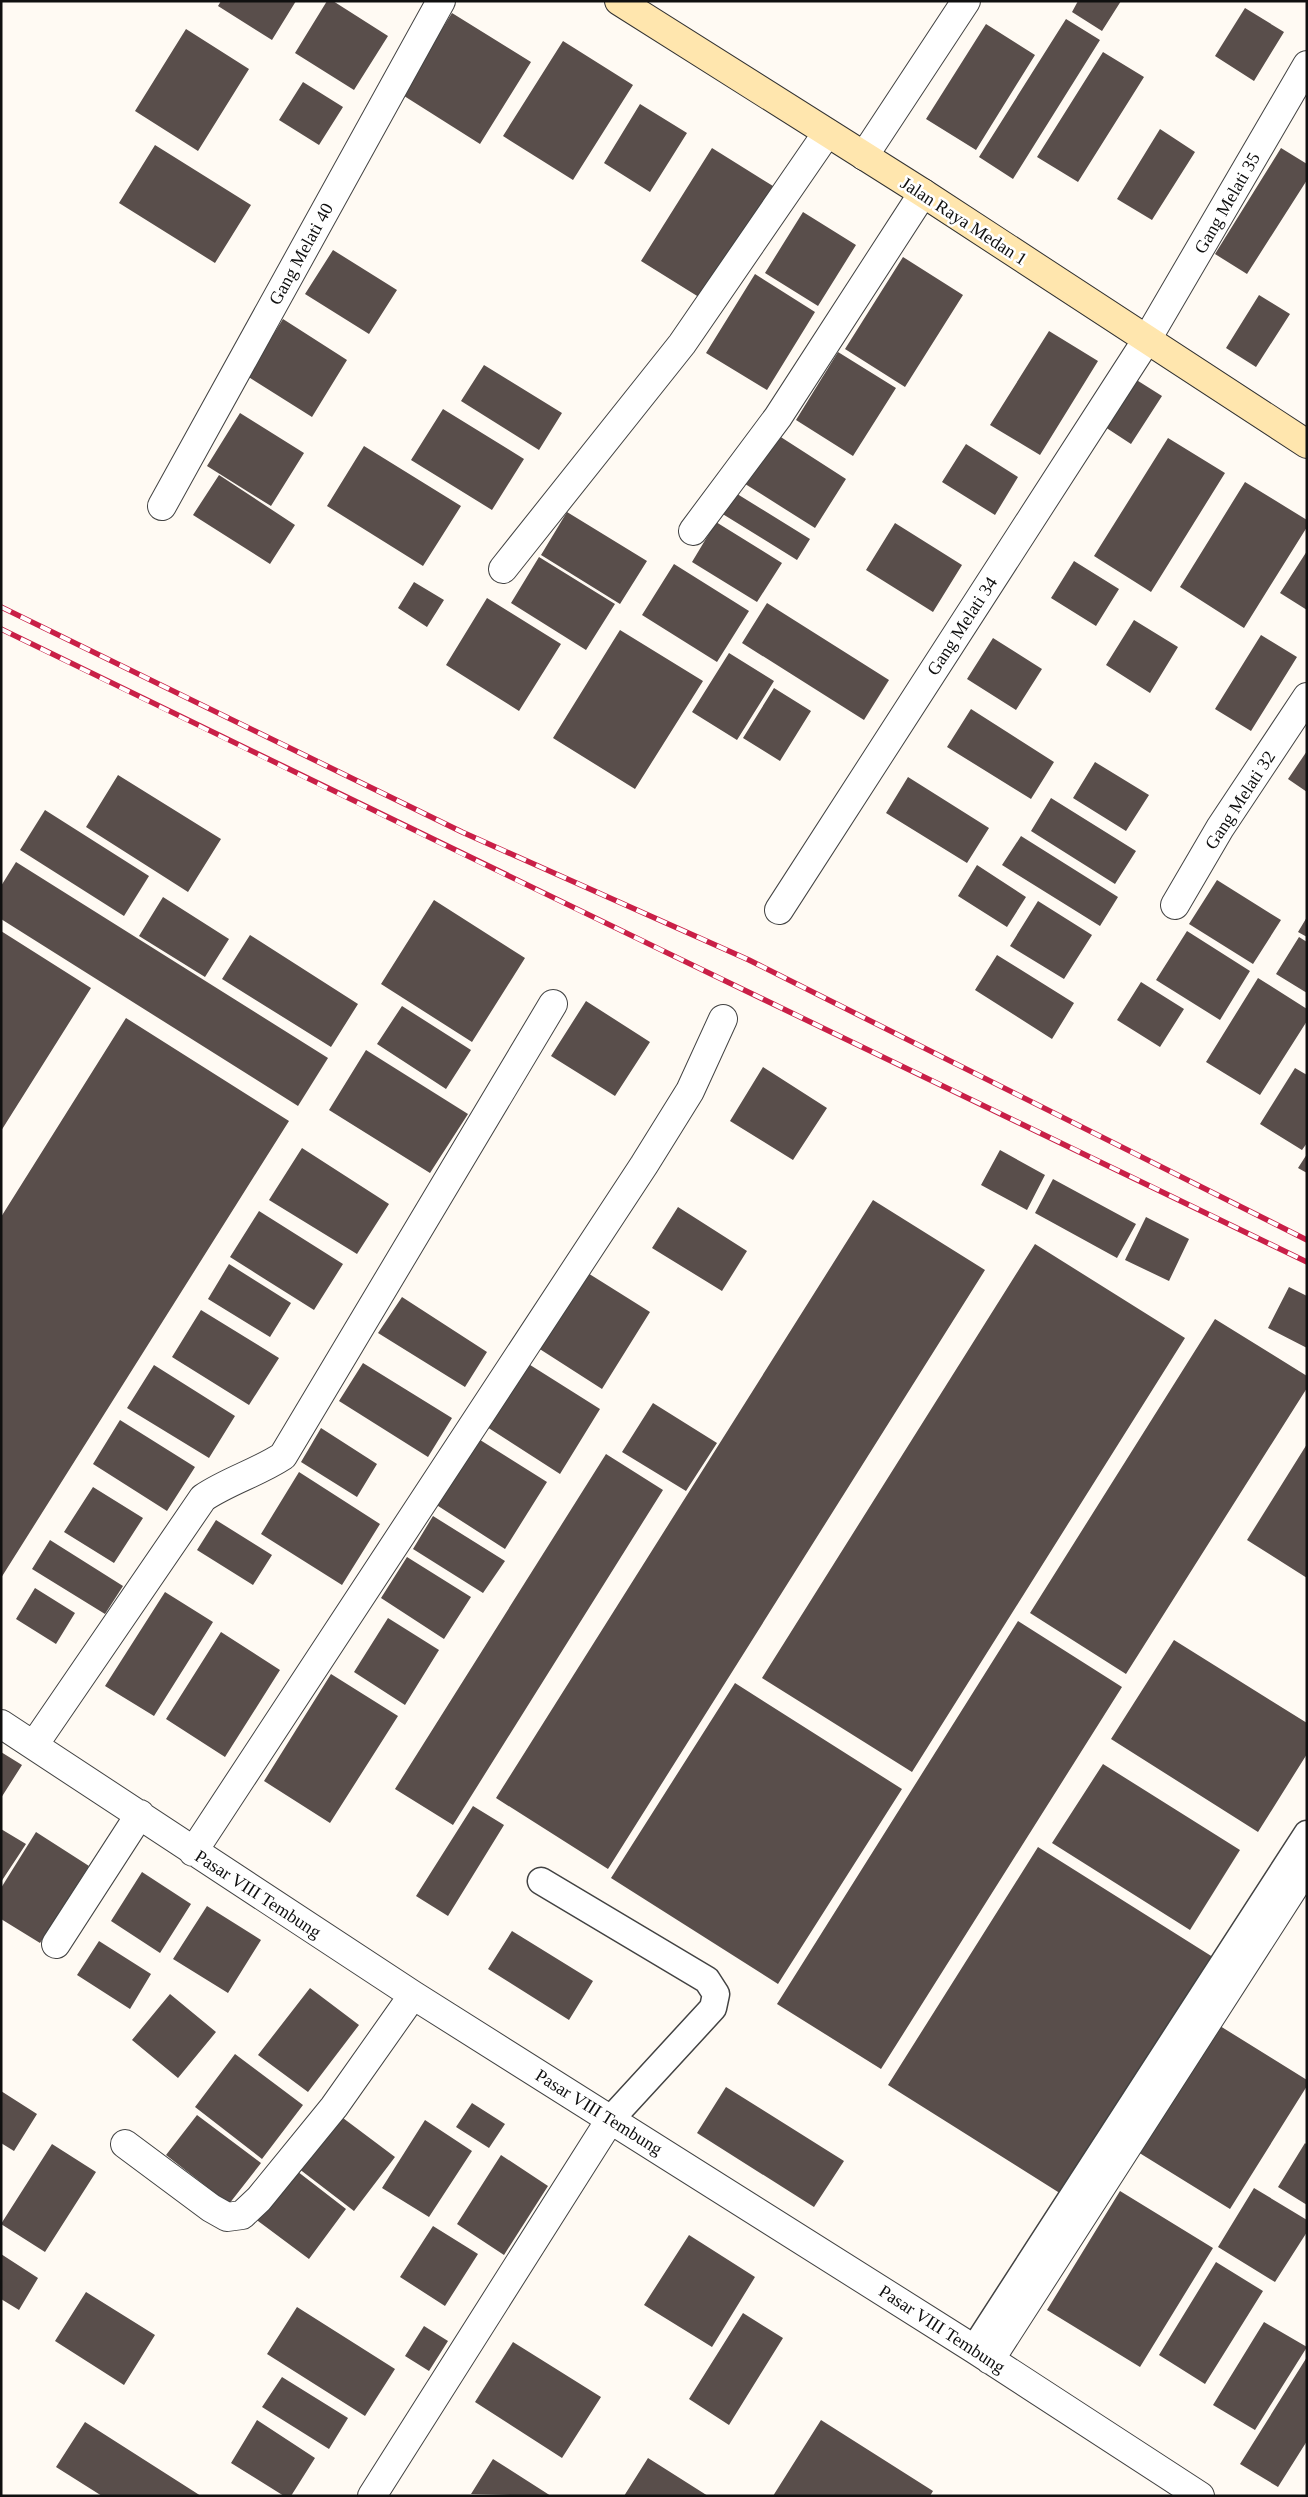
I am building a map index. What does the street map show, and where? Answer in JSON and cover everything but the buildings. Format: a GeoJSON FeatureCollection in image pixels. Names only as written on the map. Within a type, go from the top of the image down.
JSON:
{"type":"FeatureCollection","features":[{"type":"Feature","properties":{"kind":"street","name":"Gang Melati 40"},"geometry":{"type":"LineString","coordinates":[[162,506],[441,1]]}},
{"type":"Feature","properties":{"kind":"street","name":"Jalan Raya Medan 1"},"geometry":{"type":"LineString","coordinates":[[619,1],[923,193],[1146,341],[1307,444]]}},
{"type":"Feature","properties":{"kind":"street"},"geometry":{"type":"LineString","coordinates":[[864,156],[966,1]]}},
{"type":"Feature","properties":{"kind":"street","name":"Gang Melati 35"},"geometry":{"type":"LineString","coordinates":[[1146,341],[1307,65]]}},
{"type":"Feature","properties":{"kind":"street"},"geometry":{"type":"LineString","coordinates":[[503,569],[682,344],[827,133]]}},
{"type":"Feature","properties":{"kind":"street"},"geometry":{"type":"LineString","coordinates":[[693,530],[778,416],[923,193]]}},
{"type":"Feature","properties":{"kind":"street","name":"Gang Melati 34"},"geometry":{"type":"LineString","coordinates":[[779,910],[1146,341]]}},
{"type":"Feature","properties":{"kind":"street","name":"Gang Melati 32"},"geometry":{"type":"LineString","coordinates":[[1175,905],[1220,828],[1307,697]]}},
{"type":"Feature","properties":{"kind":"street"},"geometry":{"type":"LineString","coordinates":[[34,1745],[203,1498],[224,1484],[265,1468],[283,1456],[553,1004]]}},
{"type":"Feature","properties":{"kind":"street"},"geometry":{"type":"LineString","coordinates":[[193,1852],[644,1165],[690,1091],[723,1019]]}},
{"type":"Feature","properties":{"kind":"street","name":"Pasar VIII Tembung"},"geometry":{"type":"LineString","coordinates":[[1,1724],[413,1995],[982,2354],[1200,2496]]}},
{"type":"Feature","properties":{"kind":"street"},"geometry":{"type":"LineString","coordinates":[[56,1944],[140,1814]]}},
{"type":"Feature","properties":{"kind":"street"},"geometry":{"type":"LineString","coordinates":[[982,2354],[1307,1867]]}},
{"type":"Feature","properties":{"kind":"street"},"geometry":{"type":"LineString","coordinates":[[125,2144],[211,2208],[227,2217],[242,2215],[258,2199],[334,2107],[413,1995]]}},
{"type":"Feature","properties":{"kind":"street"},"geometry":{"type":"LineString","coordinates":[[372,2496],[610,2120]]}},
{"type":"Feature","properties":{"kind":"lane"},"geometry":{"type":"LineString","coordinates":[[982,2354],[1307,1834]]}},
{"type":"Feature","properties":{"kind":"lane"},"geometry":{"type":"LineString","coordinates":[[541,1881],[707,1980],[716,1994],[713,2008],[610,2120]]}},
{"type":"Feature","properties":{"kind":"railway"},"geometry":{"type":"LineString","coordinates":[[1,607],[462,832],[749,960],[1307,1240]]}},
{"type":"Feature","properties":{"kind":"railway"},"geometry":{"type":"LineString","coordinates":[[1,629],[1307,1262]]}}]}
